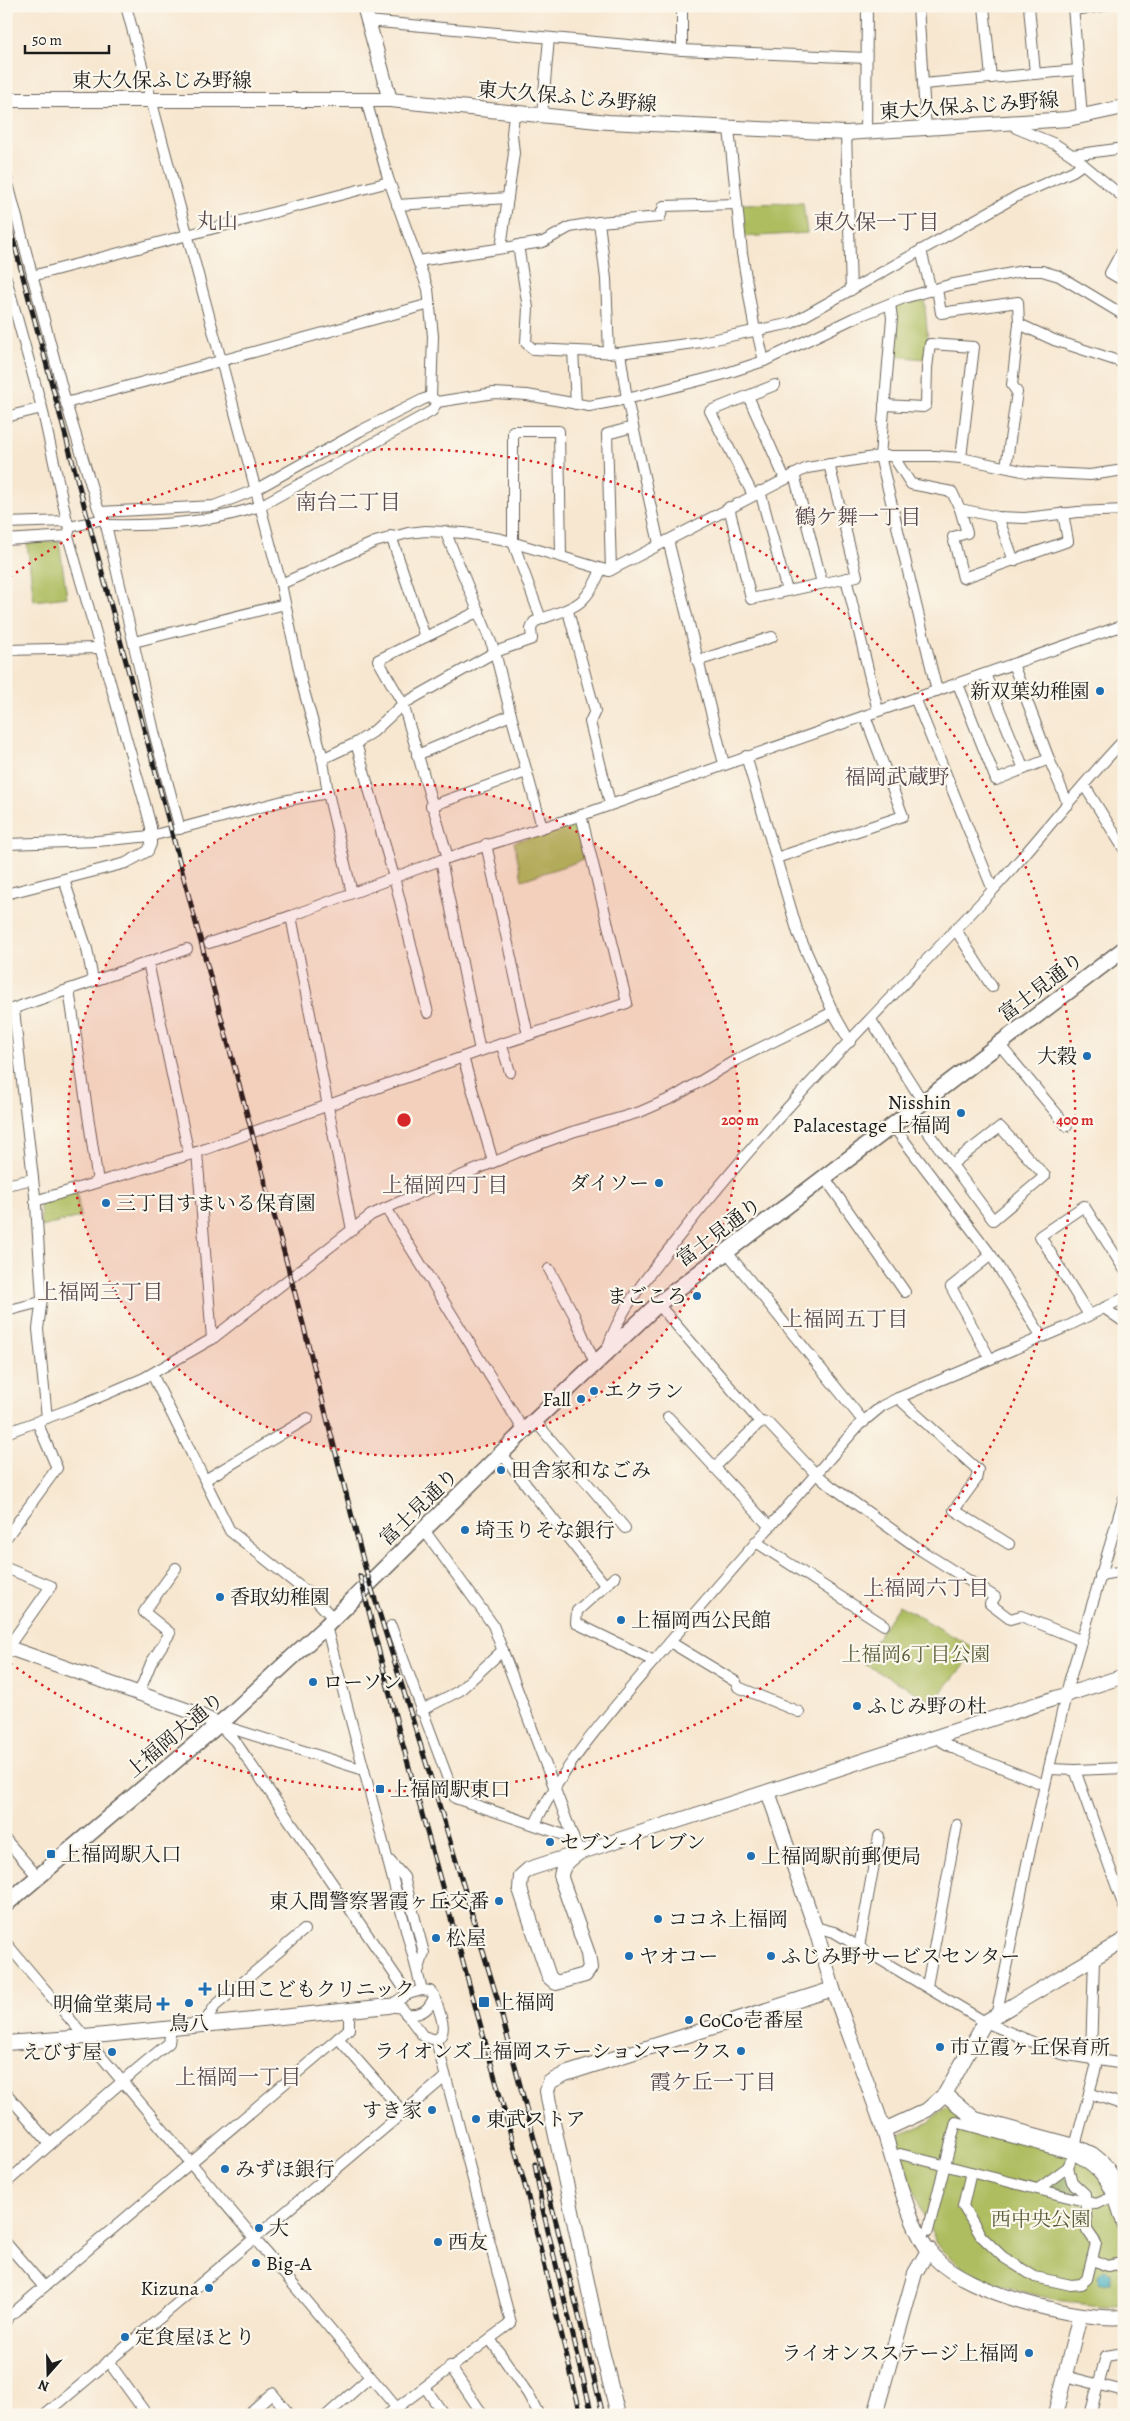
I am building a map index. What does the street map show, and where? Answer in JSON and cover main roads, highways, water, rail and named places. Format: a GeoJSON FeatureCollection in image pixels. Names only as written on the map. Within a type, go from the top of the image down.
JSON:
{"type":"FeatureCollection","features":[{"type":"Feature","properties":{"kind":"main road","name":"富士見通り"},"geometry":{"type":"LineString","coordinates":[[367,1588],[529,1426],[607,1350],[658,1304],[1124,949]]}},
{"type":"Feature","properties":{"kind":"main road","name":"上福岡大通り"},"geometry":{"type":"LineString","coordinates":[[6,1904],[218,1724],[367,1588]]}},
{"type":"Feature","properties":{"kind":"water"},"geometry":{"type":"Polygon","coordinates":[[[1106,2270],[1109,2274],[1111,2272],[1111,2282],[1100,2283],[1098,2277],[1100,2272],[1106,2270]]]}},
{"type":"Feature","properties":{"kind":"railway"},"geometry":{"type":"LineString","coordinates":[[6,213],[301,1316],[364,1564],[498,2001],[557,2226],[603,2415]]}},
{"type":"Feature","properties":{"kind":"railway"},"geometry":{"type":"LineString","coordinates":[[360,1576],[399,1731],[527,2193],[581,2415]]}},
{"type":"Feature","properties":{"kind":"railway"},"geometry":{"type":"LineString","coordinates":[[535,2164],[542,2206],[592,2415]]}},
{"type":"Feature","properties":{"kind":"place","name":"新双葉幼稚園"},"geometry":{"type":"Point","coordinates":[1100,691]}},
{"type":"Feature","properties":{"kind":"place","name":"大穀"},"geometry":{"type":"Point","coordinates":[1087,1056]}},
{"type":"Feature","properties":{"kind":"place","name":"Nisshin Palacestage 上福岡"},"geometry":{"type":"Point","coordinates":[961,1113]}},
{"type":"Feature","properties":{"kind":"place","name":"ダイソー"},"geometry":{"type":"Point","coordinates":[659,1183]}},
{"type":"Feature","properties":{"kind":"place","name":"三丁目すまいる保育園"},"geometry":{"type":"Point","coordinates":[106,1203]}},
{"type":"Feature","properties":{"kind":"place","name":"まごころ"},"geometry":{"type":"Point","coordinates":[697,1296]}},
{"type":"Feature","properties":{"kind":"place","name":"エクラン"},"geometry":{"type":"Point","coordinates":[594,1391]}},
{"type":"Feature","properties":{"kind":"place","name":"Fall"},"geometry":{"type":"Point","coordinates":[581,1399]}},
{"type":"Feature","properties":{"kind":"place","name":"田舎家和なごみ"},"geometry":{"type":"Point","coordinates":[501,1470]}},
{"type":"Feature","properties":{"kind":"place","name":"埼玉りそな銀行"},"geometry":{"type":"Point","coordinates":[465,1530]}},
{"type":"Feature","properties":{"kind":"place","name":"香取幼稚園"},"geometry":{"type":"Point","coordinates":[220,1597]}},
{"type":"Feature","properties":{"kind":"place","name":"上福岡西公民館"},"geometry":{"type":"Point","coordinates":[621,1620]}},
{"type":"Feature","properties":{"kind":"place","name":"ローソン"},"geometry":{"type":"Point","coordinates":[313,1682]}},
{"type":"Feature","properties":{"kind":"place","name":"ふじみ野の杜"},"geometry":{"type":"Point","coordinates":[857,1706]}},
{"type":"Feature","properties":{"kind":"place","name":"上福岡駅東口"},"geometry":{"type":"Point","coordinates":[380,1789]}},
{"type":"Feature","properties":{"kind":"place","name":"セブン-イレブン"},"geometry":{"type":"Point","coordinates":[550,1842]}},
{"type":"Feature","properties":{"kind":"place","name":"上福岡駅入口"},"geometry":{"type":"Point","coordinates":[51,1854]}},
{"type":"Feature","properties":{"kind":"place","name":"上福岡駅前郵便局"},"geometry":{"type":"Point","coordinates":[751,1856]}},
{"type":"Feature","properties":{"kind":"place","name":"東入間警察署霞ヶ丘交番"},"geometry":{"type":"Point","coordinates":[499,1901]}},
{"type":"Feature","properties":{"kind":"place","name":"ココネ上福岡"},"geometry":{"type":"Point","coordinates":[658,1919]}},
{"type":"Feature","properties":{"kind":"place","name":"松屋"},"geometry":{"type":"Point","coordinates":[436,1938]}},
{"type":"Feature","properties":{"kind":"place","name":"ヤオコー"},"geometry":{"type":"Point","coordinates":[629,1956]}},
{"type":"Feature","properties":{"kind":"place","name":"ふじみ野サービスセンター"},"geometry":{"type":"Point","coordinates":[771,1956]}},
{"type":"Feature","properties":{"kind":"place","name":"山田こどもクリニック"},"geometry":{"type":"Point","coordinates":[205,1989]}},
{"type":"Feature","properties":{"kind":"place","name":"上福岡"},"geometry":{"type":"Point","coordinates":[484,2002]}},
{"type":"Feature","properties":{"kind":"place","name":"鳥八"},"geometry":{"type":"Point","coordinates":[189,2003]}},
{"type":"Feature","properties":{"kind":"place","name":"明倫堂薬局"},"geometry":{"type":"Point","coordinates":[163,2004]}},
{"type":"Feature","properties":{"kind":"place","name":"CoCo壱番屋"},"geometry":{"type":"Point","coordinates":[689,2020]}},
{"type":"Feature","properties":{"kind":"place","name":"市立霞ヶ丘保育所"},"geometry":{"type":"Point","coordinates":[940,2047]}},
{"type":"Feature","properties":{"kind":"place","name":"ライオンズ上福岡ステーションマークス"},"geometry":{"type":"Point","coordinates":[741,2051]}},
{"type":"Feature","properties":{"kind":"place","name":"えびす屋"},"geometry":{"type":"Point","coordinates":[112,2052]}},
{"type":"Feature","properties":{"kind":"place","name":"すき家"},"geometry":{"type":"Point","coordinates":[432,2110]}},
{"type":"Feature","properties":{"kind":"place","name":"東武ストア"},"geometry":{"type":"Point","coordinates":[476,2119]}},
{"type":"Feature","properties":{"kind":"place","name":"みずほ銀行"},"geometry":{"type":"Point","coordinates":[225,2169]}},
{"type":"Feature","properties":{"kind":"place","name":"大"},"geometry":{"type":"Point","coordinates":[259,2228]}},
{"type":"Feature","properties":{"kind":"place","name":"西友"},"geometry":{"type":"Point","coordinates":[438,2242]}},
{"type":"Feature","properties":{"kind":"place","name":"Big-A"},"geometry":{"type":"Point","coordinates":[256,2263]}},
{"type":"Feature","properties":{"kind":"place","name":"Kizuna"},"geometry":{"type":"Point","coordinates":[209,2288]}},
{"type":"Feature","properties":{"kind":"place","name":"定食屋ほとり"},"geometry":{"type":"Point","coordinates":[125,2337]}},
{"type":"Feature","properties":{"kind":"place","name":"ライオンスステージ上福岡"},"geometry":{"type":"Point","coordinates":[1029,2353]}},
{"type":"Feature","properties":{"kind":"district","name":"丸山"},"geometry":{"type":"Point","coordinates":[217,221]}},
{"type":"Feature","properties":{"kind":"district","name":"東久保一丁目"},"geometry":{"type":"Point","coordinates":[876,222]}},
{"type":"Feature","properties":{"kind":"district","name":"南台二丁目"},"geometry":{"type":"Point","coordinates":[348,502]}},
{"type":"Feature","properties":{"kind":"district","name":"鶴ケ舞一丁目"},"geometry":{"type":"Point","coordinates":[858,517]}},
{"type":"Feature","properties":{"kind":"district","name":"福岡武蔵野"},"geometry":{"type":"Point","coordinates":[897,777]}},
{"type":"Feature","properties":{"kind":"district","name":"上福岡四丁目"},"geometry":{"type":"Point","coordinates":[445,1185]}},
{"type":"Feature","properties":{"kind":"district","name":"上福岡三丁目"},"geometry":{"type":"Point","coordinates":[100,1292]}},
{"type":"Feature","properties":{"kind":"district","name":"上福岡五丁目"},"geometry":{"type":"Point","coordinates":[845,1319]}},
{"type":"Feature","properties":{"kind":"district","name":"上福岡六丁目"},"geometry":{"type":"Point","coordinates":[926,1588]}},
{"type":"Feature","properties":{"kind":"district","name":"上福岡一丁目"},"geometry":{"type":"Point","coordinates":[238,2077]}},
{"type":"Feature","properties":{"kind":"district","name":"霞ケ丘一丁目"},"geometry":{"type":"Point","coordinates":[713,2082]}},
{"type":"Feature","properties":{"kind":"park label","name":"上福岡6丁目公園"},"geometry":{"type":"Point","coordinates":[916,1654]}},
{"type":"Feature","properties":{"kind":"park label","name":"西中央公園"},"geometry":{"type":"Point","coordinates":[1041,2219]}}]}
